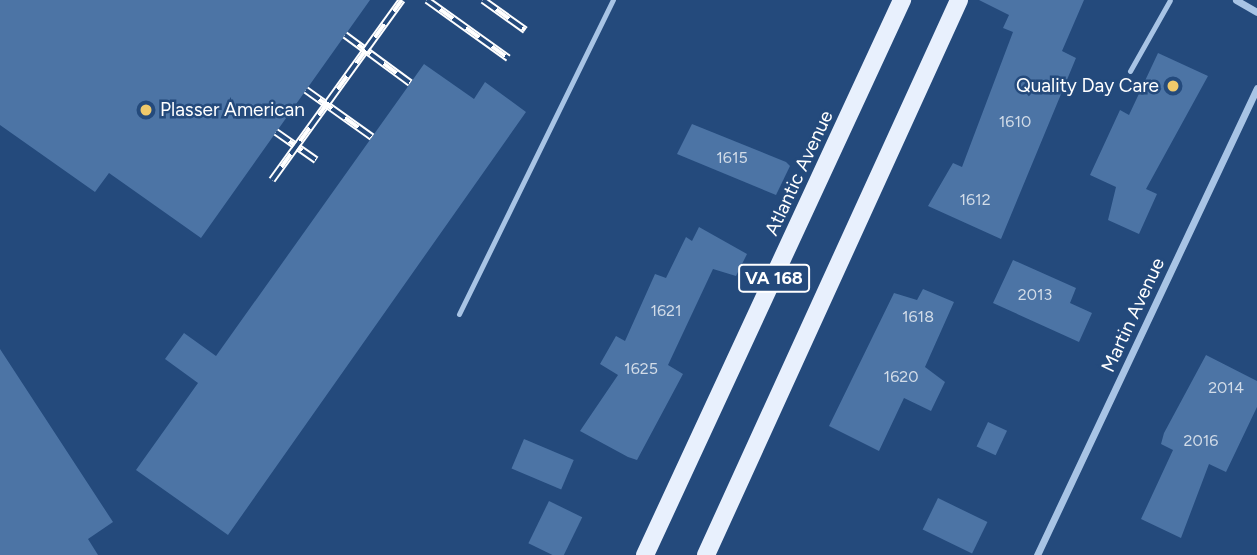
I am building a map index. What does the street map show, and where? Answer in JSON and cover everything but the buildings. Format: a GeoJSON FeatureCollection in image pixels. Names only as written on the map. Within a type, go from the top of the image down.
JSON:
{"type":"FeatureCollection","features":[{"type":"Feature","properties":{"kind":"main road","name":"Atlantic Avenue"},"geometry":{"type":"LineString","coordinates":[[645,555],[902,0]]}},
{"type":"Feature","properties":{"kind":"main road","name":"VA 168"},"geometry":{"type":"LineString","coordinates":[[706,555],[959,0]]}},
{"type":"Feature","properties":{"kind":"street"},"geometry":{"type":"LineString","coordinates":[[1236,0],[1257,12]]}},
{"type":"Feature","properties":{"kind":"street","name":"Martin Avenue"},"geometry":{"type":"LineString","coordinates":[[1037,555],[1257,88]]}},
{"type":"Feature","properties":{"kind":"lane"},"geometry":{"type":"LineString","coordinates":[[459,314],[613,0]]}},
{"type":"Feature","properties":{"kind":"lane"},"geometry":{"type":"LineString","coordinates":[[1130,71],[1170,0]]}},
{"type":"Feature","properties":{"kind":"railway"},"geometry":{"type":"LineString","coordinates":[[272,180],[402,0]]}},
{"type":"Feature","properties":{"kind":"railway"},"geometry":{"type":"LineString","coordinates":[[427,0],[508,58]]}},
{"type":"Feature","properties":{"kind":"railway"},"geometry":{"type":"LineString","coordinates":[[483,0],[525,30]]}},
{"type":"Feature","properties":{"kind":"railway"},"geometry":{"type":"LineString","coordinates":[[345,35],[410,83]]}},
{"type":"Feature","properties":{"kind":"railway"},"geometry":{"type":"LineString","coordinates":[[306,90],[372,137]]}},
{"type":"Feature","properties":{"kind":"railway"},"geometry":{"type":"LineString","coordinates":[[276,132],[316,160]]}},
{"type":"Feature","properties":{"kind":"place","name":"Quality Day Care"},"geometry":{"type":"Point","coordinates":[1173,86]}},
{"type":"Feature","properties":{"kind":"place","name":"Plasser American"},"geometry":{"type":"Point","coordinates":[146,110]}}]}
